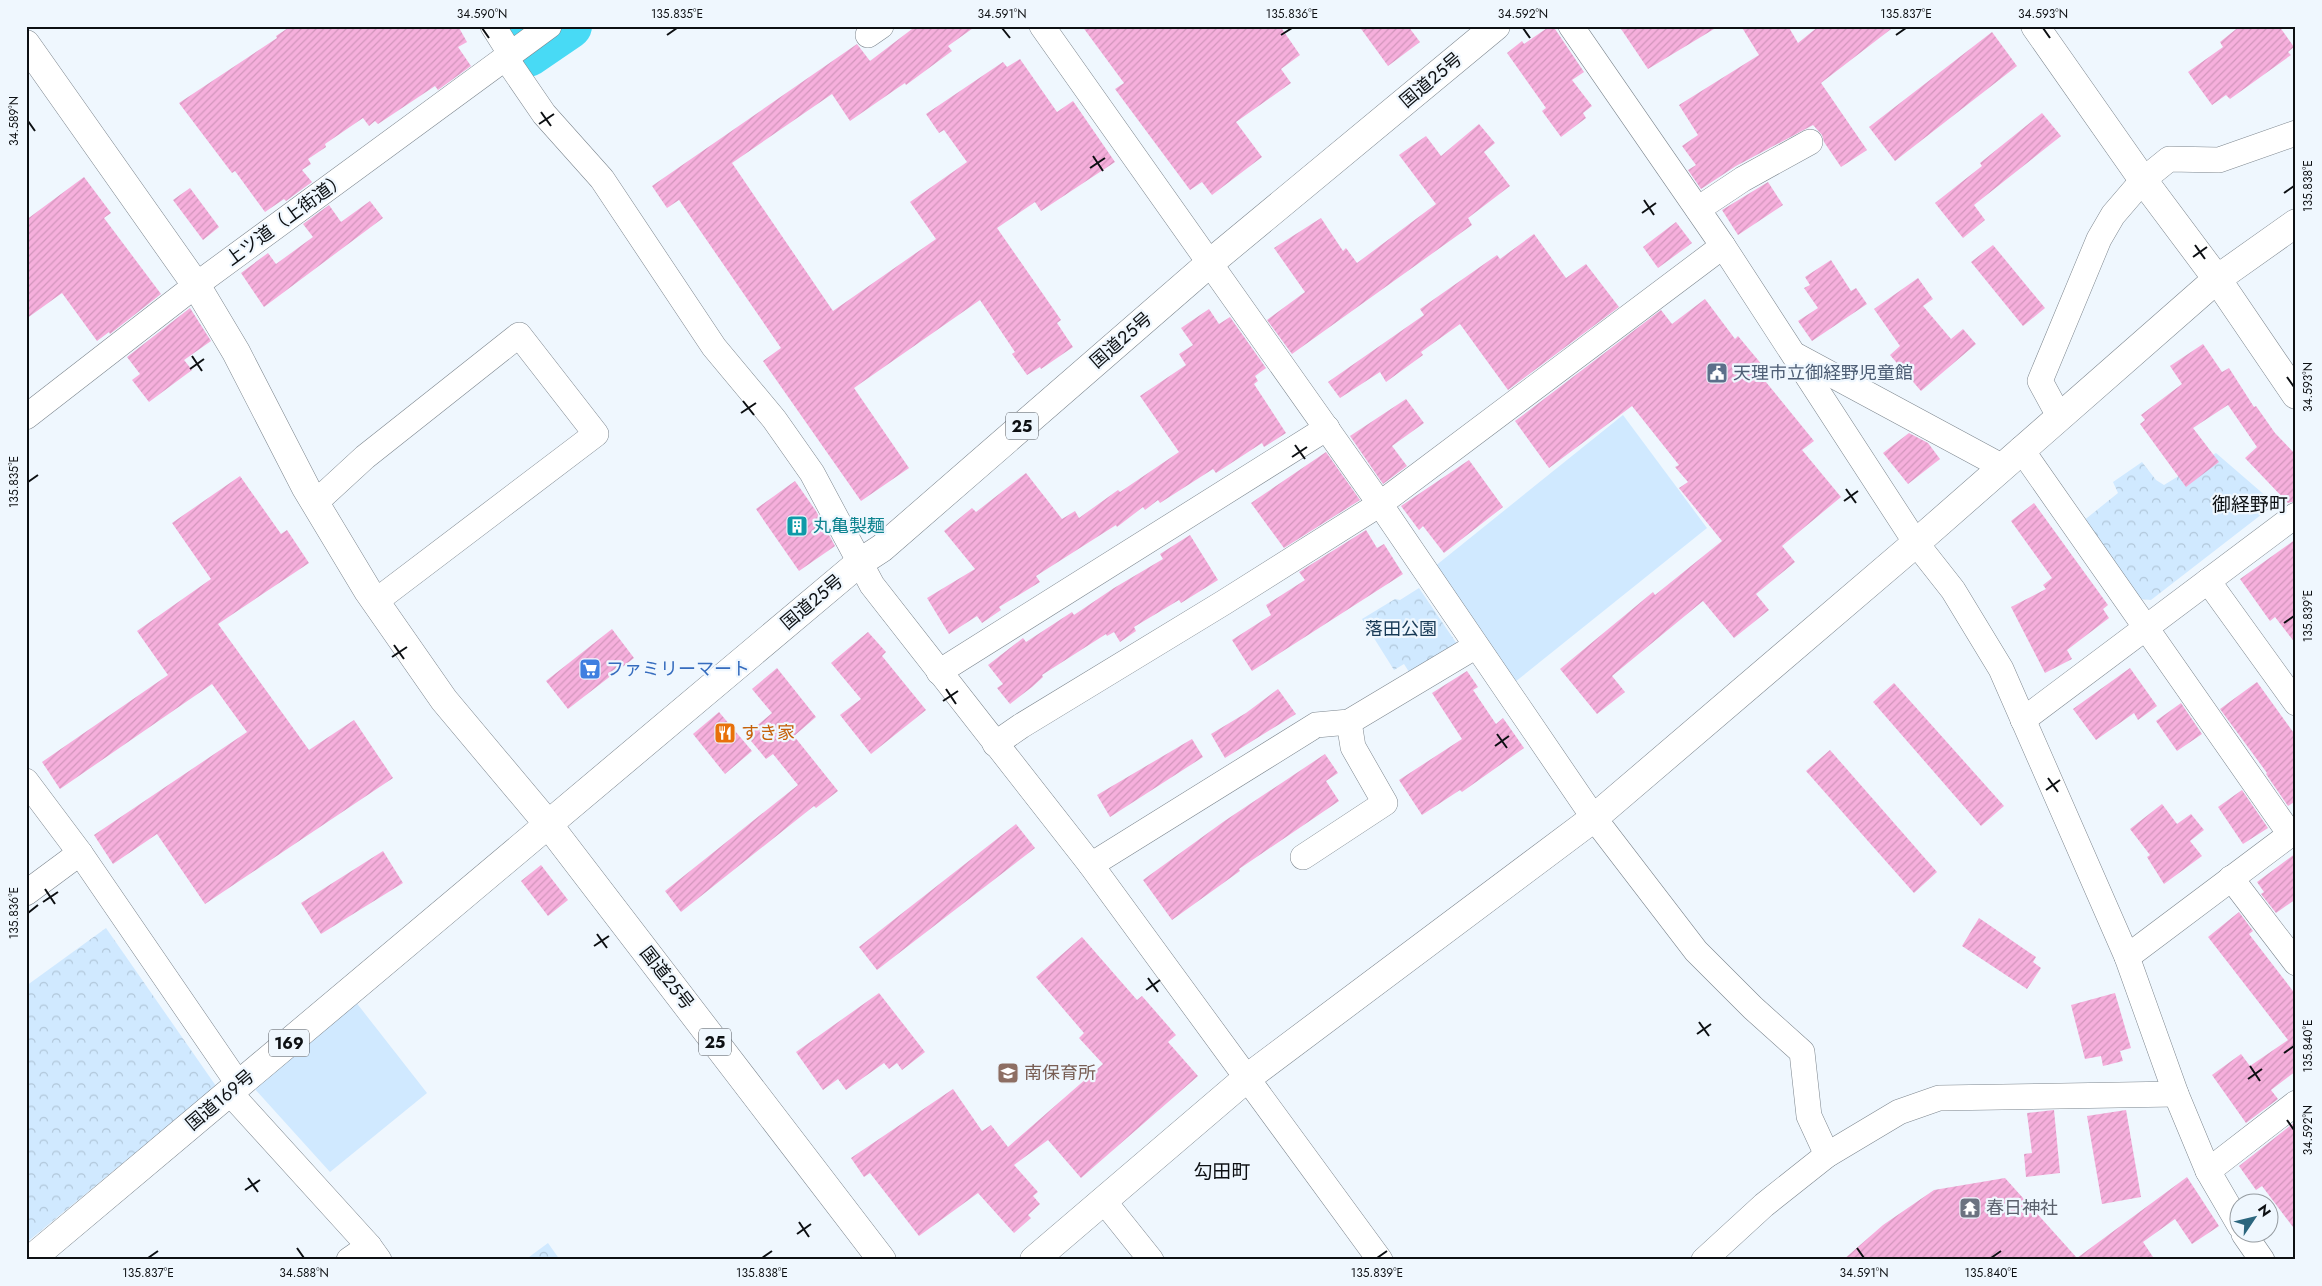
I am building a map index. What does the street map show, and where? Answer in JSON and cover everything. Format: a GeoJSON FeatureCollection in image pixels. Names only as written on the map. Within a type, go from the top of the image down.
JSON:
{"type":"FeatureCollection","features":[{"type":"Feature","properties":{"kind":"main road","name":"国道25号"},"geometry":{"type":"LineString","coordinates":[[882,1260],[548,824],[859,563],[882,548],[1210,263],[1496,26]]}},
{"type":"Feature","properties":{"kind":"main road"},"geometry":{"type":"LineString","coordinates":[[2035,26],[2143,180],[2216,279],[2296,395]]}},
{"type":"Feature","properties":{"kind":"main road"},"geometry":{"type":"LineString","coordinates":[[26,44],[196,285],[236,352],[315,504],[376,601],[444,700],[548,824]]}},
{"type":"Feature","properties":{"kind":"main road"},"geometry":{"type":"LineString","coordinates":[[1034,1260],[1247,1078],[1594,818],[1916,543],[2216,279],[2296,223]]}},
{"type":"Feature","properties":{"kind":"main road","name":"国道169号"},"geometry":{"type":"LineString","coordinates":[[30,1260],[548,824]]}},
{"type":"Feature","properties":{"kind":"street"},"geometry":{"type":"LineString","coordinates":[[493,26],[508,55],[544,114],[602,179],[714,347],[774,418],[812,473],[872,585],[1091,865],[1247,1078],[1369,1256]]}},
{"type":"Feature","properties":{"kind":"street","name":"上ツ道（上街道）"},"geometry":{"type":"LineString","coordinates":[[26,417],[196,285],[549,26]]}},
{"type":"Feature","properties":{"kind":"street"},"geometry":{"type":"LineString","coordinates":[[1042,26],[1380,504],[1594,818],[1696,951],[1753,1008],[1802,1052],[1809,1116],[1827,1155]]}},
{"type":"Feature","properties":{"kind":"street"},"geometry":{"type":"LineString","coordinates":[[1571,26],[1723,246],[1916,543],[1953,590],[2001,669],[2127,957],[2176,1094],[2208,1171],[2230,1209]]}},
{"type":"Feature","properties":{"kind":"street"},"geometry":{"type":"LineString","coordinates":[[2059,416],[2040,381],[2099,239],[2113,215],[2143,180],[2169,160],[2219,160],[2296,133]]}},
{"type":"Feature","properties":{"kind":"street"},"geometry":{"type":"LineString","coordinates":[[1698,209],[1743,180],[1810,142]]}},
{"type":"Feature","properties":{"kind":"street"},"geometry":{"type":"LineString","coordinates":[[995,744],[1380,504],[1723,246]]}},
{"type":"Feature","properties":{"kind":"street"},"geometry":{"type":"LineString","coordinates":[[315,504],[365,457],[519,335],[596,434],[376,601]]}},
{"type":"Feature","properties":{"kind":"street"},"geometry":{"type":"LineString","coordinates":[[1793,354],[2011,458],[2146,628],[2293,832],[2127,957]]}},
{"type":"Feature","properties":{"kind":"street"},"geometry":{"type":"LineString","coordinates":[[939,672],[1326,428]]}},
{"type":"Feature","properties":{"kind":"street"},"geometry":{"type":"LineString","coordinates":[[2023,720],[2296,515]]}},
{"type":"Feature","properties":{"kind":"street"},"geometry":{"type":"LineString","coordinates":[[2208,581],[2296,703]]}},
{"type":"Feature","properties":{"kind":"street"},"geometry":{"type":"LineString","coordinates":[[1091,865],[1316,725],[1349,722],[1476,646]]}},
{"type":"Feature","properties":{"kind":"street"},"geometry":{"type":"LineString","coordinates":[[1303,857],[1385,803],[1353,747],[1349,722]]}},
{"type":"Feature","properties":{"kind":"street"},"geometry":{"type":"LineString","coordinates":[[26,781],[80,854],[234,1089],[365,1255]]}},
{"type":"Feature","properties":{"kind":"street"},"geometry":{"type":"LineString","coordinates":[[26,893],[80,854]]}},
{"type":"Feature","properties":{"kind":"street"},"geometry":{"type":"LineString","coordinates":[[2231,878],[2296,962]]}},
{"type":"Feature","properties":{"kind":"street"},"geometry":{"type":"LineString","coordinates":[[1704,1260],[1764,1205],[1827,1155],[1899,1112],[1940,1098],[2176,1094]]}},
{"type":"Feature","properties":{"kind":"street"},"geometry":{"type":"LineString","coordinates":[[2208,1171],[2296,1103]]}},
{"type":"Feature","properties":{"kind":"street"},"geometry":{"type":"LineString","coordinates":[[1103,1200],[1151,1260]]}},
{"type":"Feature","properties":{"kind":"street"},"geometry":{"type":"LineString","coordinates":[[2251,1244],[2262,1260]]}},
{"type":"Feature","properties":{"kind":"green space"},"geometry":{"type":"Polygon","coordinates":[[[1623,415],[1707,528],[1515,682],[1434,567],[1623,415]]]}},
{"type":"Feature","properties":{"kind":"green space"},"geometry":{"type":"Polygon","coordinates":[[[2216,453],[2275,504],[2151,600],[2130,598],[2077,526],[2118,493],[2113,482],[2142,462],[2156,480],[2164,485],[2216,453]]]}},
{"type":"Feature","properties":{"kind":"green space","name":"落田公園"},"geometry":{"type":"Polygon","coordinates":[[[1419,588],[1457,644],[1411,675],[1404,664],[1394,670],[1362,619],[1395,599],[1400,600],[1419,588]]]}},
{"type":"Feature","properties":{"kind":"green space"},"geometry":{"type":"Polygon","coordinates":[[[106,928],[216,1086],[26,1243],[26,986],[106,928]]]}},
{"type":"Feature","properties":{"kind":"green space"},"geometry":{"type":"Polygon","coordinates":[[[355,1001],[427,1093],[330,1172],[254,1088],[355,1001]]]}},
{"type":"Feature","properties":{"kind":"green space"},"geometry":{"type":"Polygon","coordinates":[[[548,1243],[560,1260],[525,1260],[548,1243]]]}},
{"type":"Feature","properties":{"kind":"building"},"geometry":{"type":"Polygon","coordinates":[[[291,26],[458,26],[467,42],[458,47],[471,66],[438,90],[435,86],[378,124],[375,121],[369,126],[363,118],[325,144],[326,147],[308,159],[311,164],[302,170],[312,182],[286,201],[284,199],[265,212],[235,171],[232,173],[179,103],[277,38],[276,36],[291,26]]]}},
{"type":"Feature","properties":{"kind":"building"},"geometry":{"type":"Polygon","coordinates":[[[916,26],[976,26],[948,46],[952,51],[906,85],[905,83],[850,121],[832,94],[732,163],[833,311],[936,239],[910,202],[967,162],[944,130],[939,133],[926,114],[1003,62],[1007,67],[1020,59],[1057,112],[1073,101],[1115,162],[1041,211],[1035,202],[997,228],[1061,320],[1057,323],[1073,347],[1041,369],[1040,367],[1027,375],[1012,354],[1015,352],[980,300],[854,388],[909,468],[861,501],[763,361],[781,348],[679,200],[667,208],[652,186],[857,44],[870,61],[916,26]]]}},
{"type":"Feature","properties":{"kind":"building"},"geometry":{"type":"Polygon","coordinates":[[[1082,26],[1280,26],[1300,55],[1281,69],[1291,83],[1236,122],[1262,157],[1212,195],[1202,182],[1190,190],[1115,89],[1124,83],[1082,26]]]}},
{"type":"Feature","properties":{"kind":"building"},"geometry":{"type":"Polygon","coordinates":[[[1359,26],[1408,26],[1420,42],[1388,66],[1359,26]]]}},
{"type":"Feature","properties":{"kind":"building"},"geometry":{"type":"Polygon","coordinates":[[[1550,26],[1553,26],[1584,72],[1572,80],[1592,106],[1583,113],[1586,118],[1561,137],[1542,111],[1546,108],[1507,53],[1522,41],[1524,44],[1550,26]]]}},
{"type":"Feature","properties":{"kind":"building"},"geometry":{"type":"Polygon","coordinates":[[[1619,26],[1719,26],[1648,69],[1619,26]]]}},
{"type":"Feature","properties":{"kind":"building"},"geometry":{"type":"Polygon","coordinates":[[[1741,26],[1788,26],[1798,43],[1819,26],[1895,26],[1821,83],[1867,150],[1841,167],[1824,142],[1822,135],[1813,125],[1736,166],[1701,189],[1688,170],[1696,165],[1682,146],[1698,135],[1679,105],[1759,55],[1741,26]]]}},
{"type":"Feature","properties":{"kind":"building"},"geometry":{"type":"Polygon","coordinates":[[[2240,26],[2279,26],[2294,47],[2288,52],[2291,55],[2230,99],[2226,95],[2212,105],[2188,72],[2223,47],[2220,42],[2240,26]]]}},
{"type":"Feature","properties":{"kind":"building"},"geometry":{"type":"Polygon","coordinates":[[[1992,32],[2017,66],[1895,161],[1869,127],[1992,32]]]}},
{"type":"Feature","properties":{"kind":"building"},"geometry":{"type":"Polygon","coordinates":[[[2042,113],[2061,136],[1974,205],[1985,220],[1963,238],[1935,203],[1982,166],[1980,163],[2042,113]]]}},
{"type":"Feature","properties":{"kind":"building"},"geometry":{"type":"Polygon","coordinates":[[[1479,124],[1495,143],[1484,152],[1510,186],[1468,218],[1472,225],[1292,354],[1267,320],[1305,292],[1274,248],[1321,218],[1343,251],[1346,248],[1357,263],[1436,204],[1399,155],[1426,136],[1441,156],[1479,124]]]}},
{"type":"Feature","properties":{"kind":"building"},"geometry":{"type":"Polygon","coordinates":[[[84,177],[111,213],[104,218],[161,294],[110,334],[109,332],[97,341],[62,293],[26,319],[26,220],[84,177]]]}},
{"type":"Feature","properties":{"kind":"building"},"geometry":{"type":"Polygon","coordinates":[[[1768,182],[1783,205],[1738,235],[1722,210],[1768,182]]]}},
{"type":"Feature","properties":{"kind":"building"},"geometry":{"type":"Polygon","coordinates":[[[190,188],[219,227],[203,240],[173,200],[190,188]]]}},
{"type":"Feature","properties":{"kind":"building"},"geometry":{"type":"Polygon","coordinates":[[[370,201],[383,218],[264,307],[241,273],[268,253],[276,264],[313,237],[303,224],[329,205],[341,222],[370,201]]]}},
{"type":"Feature","properties":{"kind":"building"},"geometry":{"type":"Polygon","coordinates":[[[1676,222],[1692,243],[1658,268],[1643,247],[1676,222]]]}},
{"type":"Feature","properties":{"kind":"building"},"geometry":{"type":"Polygon","coordinates":[[[1534,234],[1566,278],[1586,264],[1619,307],[1508,390],[1460,324],[1421,352],[1423,355],[1386,382],[1380,372],[1340,398],[1328,382],[1424,315],[1420,309],[1497,255],[1500,259],[1534,234]]]}},
{"type":"Feature","properties":{"kind":"building"},"geometry":{"type":"Polygon","coordinates":[[[1993,245],[2045,308],[2023,326],[1971,262],[1993,245]]]}},
{"type":"Feature","properties":{"kind":"building"},"geometry":{"type":"Polygon","coordinates":[[[1831,260],[1851,291],[1856,288],[1867,304],[1812,341],[1798,321],[1818,308],[1804,288],[1810,285],[1805,277],[1831,260]]]}},
{"type":"Feature","properties":{"kind":"building"},"geometry":{"type":"Polygon","coordinates":[[[1918,278],[1933,299],[1923,306],[1951,339],[1963,329],[1976,344],[1921,391],[1890,355],[1900,346],[1874,309],[1918,278]]]}},
{"type":"Feature","properties":{"kind":"building"},"geometry":{"type":"Polygon","coordinates":[[[1705,299],[1735,339],[1738,336],[1763,366],[1757,371],[1814,441],[1802,450],[1841,497],[1782,546],[1795,562],[1756,594],[1769,610],[1734,638],[1703,601],[1612,676],[1625,692],[1597,714],[1560,669],[1653,592],[1655,595],[1722,541],[1679,488],[1688,482],[1675,467],[1679,465],[1632,406],[1549,468],[1515,421],[1661,310],[1672,324],[1705,299]]]}},
{"type":"Feature","properties":{"kind":"building"},"geometry":{"type":"Polygon","coordinates":[[[190,308],[211,341],[184,360],[192,370],[149,402],[132,380],[140,374],[127,357],[190,308]]]}},
{"type":"Feature","properties":{"kind":"building"},"geometry":{"type":"Polygon","coordinates":[[[1209,309],[1219,324],[1230,317],[1266,368],[1255,376],[1258,381],[1254,384],[1286,433],[1264,447],[1262,443],[1216,473],[1213,469],[1160,503],[1158,500],[1145,510],[1143,507],[1117,527],[1116,525],[1036,576],[1040,582],[999,607],[1001,610],[982,623],[977,616],[949,634],[927,598],[975,569],[944,531],[972,508],[976,512],[1026,473],[1062,519],[1075,511],[1079,518],[1118,490],[1120,492],[1179,452],[1140,396],[1186,365],[1179,354],[1193,345],[1181,328],[1209,309]]]}},
{"type":"Feature","properties":{"kind":"building"},"geometry":{"type":"Polygon","coordinates":[[[2203,344],[2222,372],[2229,368],[2254,407],[2256,406],[2275,433],[2296,455],[2296,501],[2288,503],[2245,458],[2257,447],[2228,405],[2193,428],[2219,462],[2186,487],[2140,424],[2145,420],[2141,415],[2182,384],[2170,366],[2203,344]]]}},
{"type":"Feature","properties":{"kind":"building"},"geometry":{"type":"Polygon","coordinates":[[[1406,399],[1424,423],[1392,446],[1407,466],[1383,484],[1350,436],[1406,399]]]}},
{"type":"Feature","properties":{"kind":"building"},"geometry":{"type":"Polygon","coordinates":[[[1909,433],[1928,443],[1940,459],[1908,484],[1883,453],[1909,433]]]}},
{"type":"Feature","properties":{"kind":"building"},"geometry":{"type":"Polygon","coordinates":[[[1326,452],[1360,500],[1284,548],[1251,503],[1326,452]]]}},
{"type":"Feature","properties":{"kind":"building"},"geometry":{"type":"Polygon","coordinates":[[[1469,460],[1503,507],[1444,553],[1423,526],[1419,530],[1401,506],[1469,460]]]}},
{"type":"Feature","properties":{"kind":"building"},"geometry":{"type":"Polygon","coordinates":[[[240,476],[281,534],[287,530],[309,563],[218,624],[309,750],[354,720],[393,778],[205,904],[157,834],[113,864],[94,835],[247,732],[212,684],[60,789],[42,762],[168,675],[137,631],[211,579],[172,523],[240,476]]]}},
{"type":"Feature","properties":{"kind":"building","name":"丸亀製麺"},"geometry":{"type":"Polygon","coordinates":[[[795,481],[816,511],[835,546],[799,571],[756,509],[795,481]]]}},
{"type":"Feature","properties":{"kind":"building"},"geometry":{"type":"Polygon","coordinates":[[[2034,503],[2108,605],[2103,609],[2109,618],[2067,650],[2072,659],[2045,673],[2011,607],[2046,589],[2043,585],[2052,578],[2011,521],[2034,503]]]}},
{"type":"Feature","properties":{"kind":"building"},"geometry":{"type":"Polygon","coordinates":[[[1366,530],[1377,548],[1384,544],[1403,574],[1252,671],[1232,640],[1271,615],[1266,605],[1305,580],[1299,572],[1366,530]]]}},
{"type":"Feature","properties":{"kind":"building"},"geometry":{"type":"Polygon","coordinates":[[[1190,535],[1218,580],[1181,603],[1179,600],[1134,627],[1136,631],[1120,642],[1114,632],[1107,636],[1106,634],[1042,675],[1043,677],[1032,687],[1010,704],[997,688],[1003,684],[988,665],[1023,638],[1026,642],[1072,612],[1074,615],[1114,588],[1163,559],[1160,554],[1190,535]]]}},
{"type":"Feature","properties":{"kind":"building"},"geometry":{"type":"Polygon","coordinates":[[[2296,539],[2296,644],[2275,617],[2270,621],[2240,579],[2296,539]]]}},
{"type":"Feature","properties":{"kind":"building","name":"ファミリーマート"},"geometry":{"type":"Polygon","coordinates":[[[612,629],[634,658],[568,709],[546,681],[612,629]]]}},
{"type":"Feature","properties":{"kind":"building"},"geometry":{"type":"Polygon","coordinates":[[[868,632],[886,652],[882,656],[926,710],[871,754],[840,715],[861,699],[831,663],[868,632]]]}},
{"type":"Feature","properties":{"kind":"building"},"geometry":{"type":"Polygon","coordinates":[[[777,668],[816,717],[794,736],[838,791],[816,808],[814,806],[681,912],[665,891],[798,785],[773,754],[766,759],[746,735],[772,713],[752,689],[777,668]]]}},
{"type":"Feature","properties":{"kind":"building"},"geometry":{"type":"Polygon","coordinates":[[[2130,668],[2157,706],[2138,720],[2134,713],[2096,740],[2073,709],[2130,668]]]}},
{"type":"Feature","properties":{"kind":"building"},"geometry":{"type":"Polygon","coordinates":[[[1467,671],[1478,687],[1473,690],[1496,724],[1503,718],[1524,748],[1462,792],[1460,790],[1422,815],[1399,780],[1462,739],[1432,693],[1467,671]]]}},
{"type":"Feature","properties":{"kind":"building"},"geometry":{"type":"Polygon","coordinates":[[[2257,682],[2296,736],[2296,801],[2288,806],[2267,773],[2220,709],[2257,682]]]}},
{"type":"Feature","properties":{"kind":"building"},"geometry":{"type":"Polygon","coordinates":[[[1894,683],[2004,806],[1981,826],[1873,702],[1894,683]]]}},
{"type":"Feature","properties":{"kind":"building"},"geometry":{"type":"Polygon","coordinates":[[[1278,689],[1296,714],[1225,758],[1211,734],[1246,713],[1278,689]]]}},
{"type":"Feature","properties":{"kind":"building"},"geometry":{"type":"Polygon","coordinates":[[[2181,703],[2202,734],[2177,751],[2156,721],[2181,703]]]}},
{"type":"Feature","properties":{"kind":"building"},"geometry":{"type":"Polygon","coordinates":[[[719,712],[752,751],[725,774],[693,734],[719,712]]]}},
{"type":"Feature","properties":{"kind":"building"},"geometry":{"type":"Polygon","coordinates":[[[1192,739],[1203,757],[1110,817],[1097,795],[1192,739]]]}},
{"type":"Feature","properties":{"kind":"building"},"geometry":{"type":"Polygon","coordinates":[[[1830,750],[1937,872],[1914,893],[1806,771],[1830,750]]]}},
{"type":"Feature","properties":{"kind":"building"},"geometry":{"type":"Polygon","coordinates":[[[1325,754],[1338,773],[1326,781],[1339,801],[1239,869],[1240,871],[1172,920],[1143,880],[1223,822],[1325,754]]]}},
{"type":"Feature","properties":{"kind":"building"},"geometry":{"type":"Polygon","coordinates":[[[2242,790],[2268,828],[2243,844],[2218,807],[2242,790]]]}},
{"type":"Feature","properties":{"kind":"building"},"geometry":{"type":"Polygon","coordinates":[[[2162,804],[2177,824],[2191,814],[2204,830],[2190,841],[2202,856],[2164,884],[2147,857],[2150,855],[2130,829],[2162,804]]]}},
{"type":"Feature","properties":{"kind":"building"},"geometry":{"type":"Polygon","coordinates":[[[1016,824],[1035,848],[877,970],[859,947],[1016,824]]]}},
{"type":"Feature","properties":{"kind":"building"},"geometry":{"type":"Polygon","coordinates":[[[383,851],[403,883],[321,934],[301,903],[383,851]]]}},
{"type":"Feature","properties":{"kind":"building"},"geometry":{"type":"Polygon","coordinates":[[[2296,853],[2296,899],[2276,913],[2261,894],[2264,892],[2257,882],[2296,853]]]}},
{"type":"Feature","properties":{"kind":"building"},"geometry":{"type":"Polygon","coordinates":[[[541,865],[568,900],[548,916],[521,881],[541,865]]]}},
{"type":"Feature","properties":{"kind":"building"},"geometry":{"type":"Polygon","coordinates":[[[2239,912],[2253,931],[2249,934],[2296,995],[2296,1071],[2271,1090],[2278,1099],[2246,1123],[2212,1075],[2241,1054],[2250,1066],[2288,1040],[2208,937],[2239,912]]]}},
{"type":"Feature","properties":{"kind":"building"},"geometry":{"type":"Polygon","coordinates":[[[1979,918],[2036,957],[2033,962],[2041,968],[2027,989],[1962,946],[1979,918]]]}},
{"type":"Feature","properties":{"kind":"building"},"geometry":{"type":"Polygon","coordinates":[[[1082,937],[1137,1000],[1142,996],[1176,1035],[1168,1042],[1198,1076],[1081,1178],[1048,1140],[1014,1165],[1038,1192],[1033,1196],[1040,1204],[1028,1215],[1031,1218],[1014,1233],[978,1193],[919,1236],[870,1173],[864,1177],[851,1158],[953,1089],[982,1131],[991,1125],[1008,1147],[1103,1064],[1079,1038],[1084,1033],[1036,977],[1082,937]]]}},
{"type":"Feature","properties":{"kind":"building"},"geometry":{"type":"Polygon","coordinates":[[[879,993],[925,1052],[902,1070],[897,1063],[889,1069],[884,1063],[846,1090],[838,1079],[823,1090],[796,1052],[879,993]]]}},
{"type":"Feature","properties":{"kind":"building"},"geometry":{"type":"Polygon","coordinates":[[[2115,993],[2131,1048],[2120,1051],[2123,1061],[2103,1066],[2101,1056],[2085,1059],[2071,1005],[2115,993]]]}},
{"type":"Feature","properties":{"kind":"building"},"geometry":{"type":"Polygon","coordinates":[[[2054,1110],[2060,1173],[2026,1177],[2024,1154],[2032,1153],[2027,1113],[2054,1110]]]}},
{"type":"Feature","properties":{"kind":"building"},"geometry":{"type":"Polygon","coordinates":[[[2126,1110],[2141,1197],[2102,1204],[2087,1116],[2126,1110]]]}},
{"type":"Feature","properties":{"kind":"building"},"geometry":{"type":"Polygon","coordinates":[[[2295,1122],[2296,1231],[2280,1210],[2280,1194],[2268,1194],[2262,1186],[2256,1190],[2239,1166],[2295,1122]]]}},
{"type":"Feature","properties":{"kind":"building","name":"春日神社"},"geometry":{"type":"Polygon","coordinates":[[[2187,1177],[2219,1226],[2192,1244],[2175,1219],[2143,1242],[2155,1260],[1843,1260],[1883,1225],[1934,1190],[2005,1178],[2077,1258],[2187,1177]]]}},
{"type":"Feature","properties":{"kind":"waterway"},"geometry":{"type":"LineString","coordinates":[[510,26],[528,54],[569,26]]}},
{"type":"Feature","properties":{"kind":"place","name":"天理市立御経野児童館"},"geometry":{"type":"Point","coordinates":[1717,373]}},
{"type":"Feature","properties":{"kind":"place","name":"丸亀製麺"},"geometry":{"type":"Point","coordinates":[797,526]}},
{"type":"Feature","properties":{"kind":"place","name":"ファミリーマート"},"geometry":{"type":"Point","coordinates":[590,669]}},
{"type":"Feature","properties":{"kind":"place","name":"すき家"},"geometry":{"type":"Point","coordinates":[725,733]}},
{"type":"Feature","properties":{"kind":"place","name":"南保育所"},"geometry":{"type":"Point","coordinates":[1008,1073]}},
{"type":"Feature","properties":{"kind":"place","name":"春日神社"},"geometry":{"type":"Point","coordinates":[1970,1208]}},
{"type":"Feature","properties":{"kind":"district","name":"御経野町"},"geometry":{"type":"Point","coordinates":[2250,504]}},
{"type":"Feature","properties":{"kind":"district","name":"勾田町"},"geometry":{"type":"Point","coordinates":[1222,1171]}}]}
